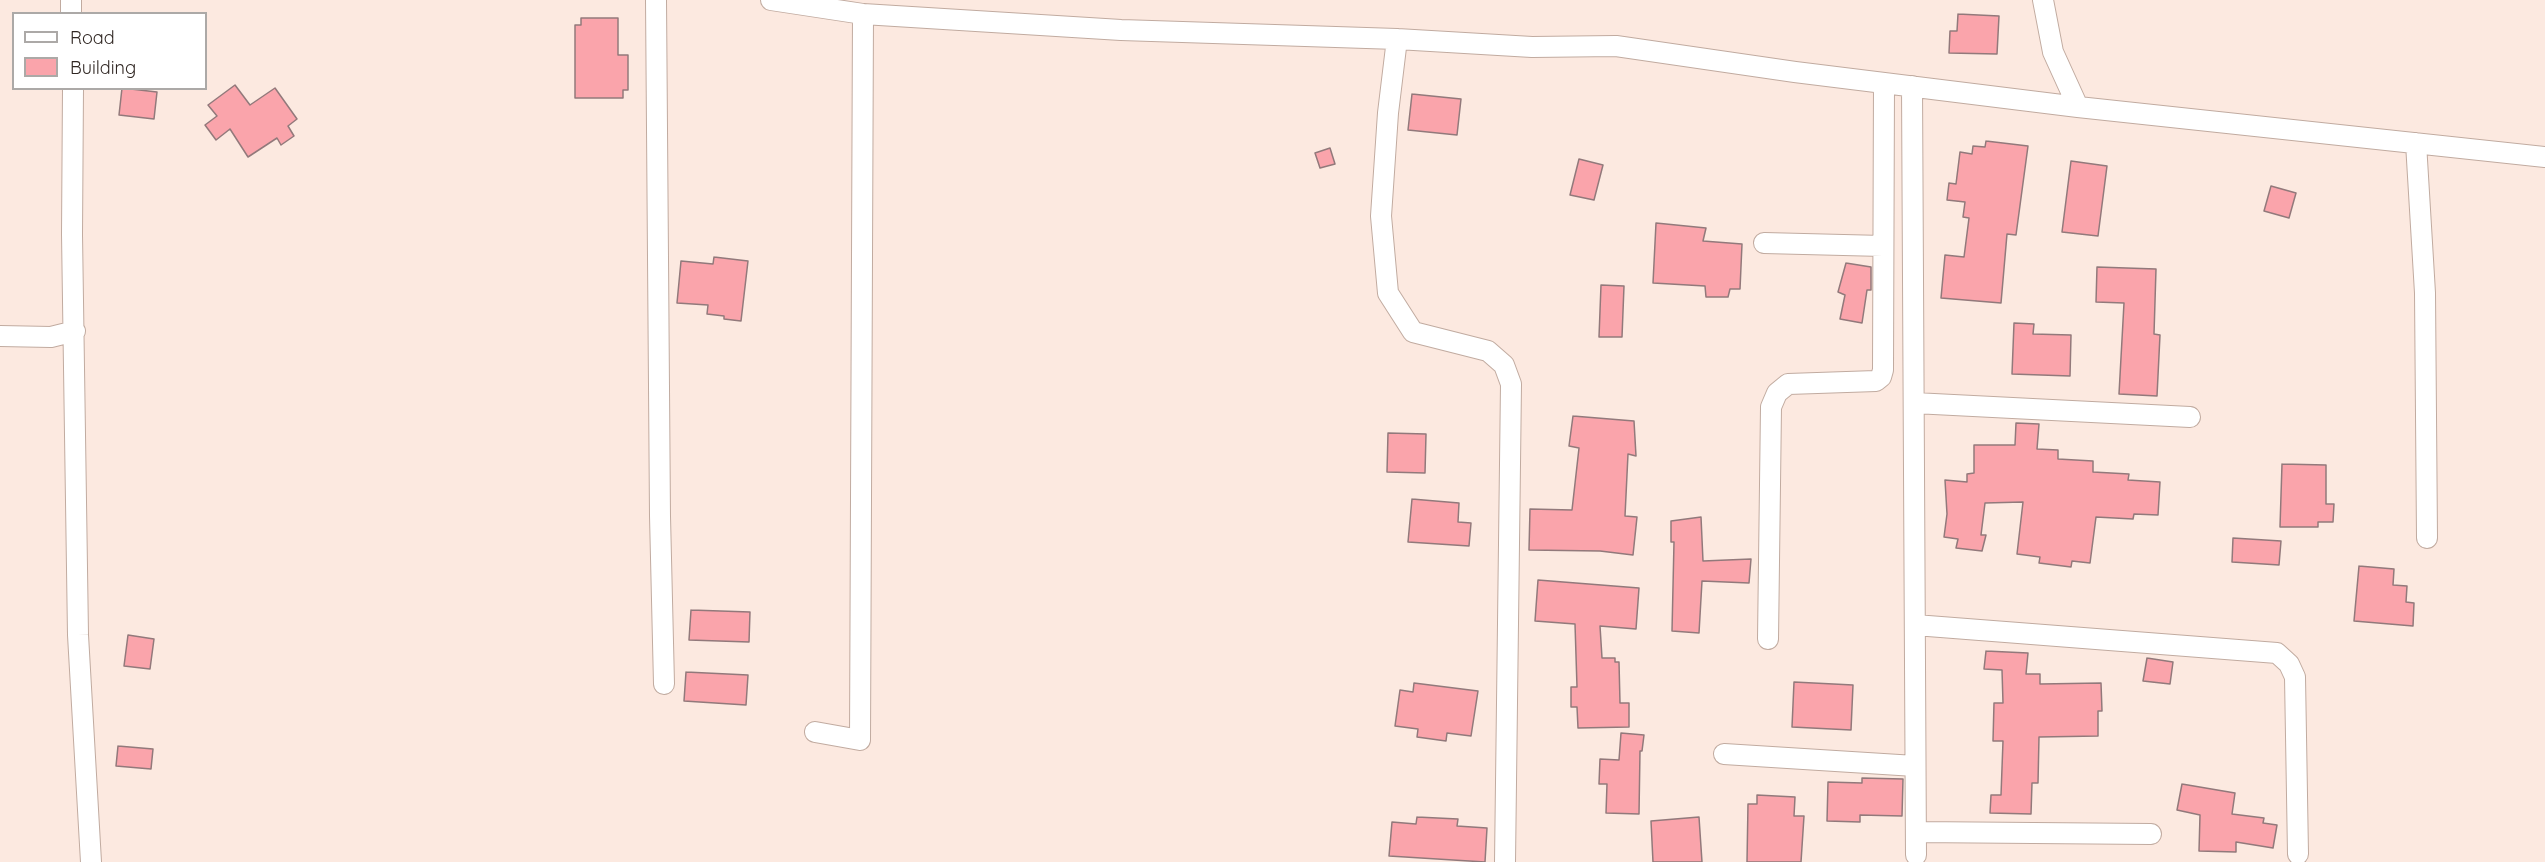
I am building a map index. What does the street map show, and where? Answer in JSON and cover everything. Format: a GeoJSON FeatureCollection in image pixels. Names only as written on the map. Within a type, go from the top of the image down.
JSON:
{"type":"FeatureCollection","features":[{"type":"Feature","properties":{"kind":"street"},"geometry":{"type":"LineString","coordinates":[[656,0],[660,516],[664,684]]}},
{"type":"Feature","properties":{"kind":"street"},"geometry":{"type":"LineString","coordinates":[[771,0],[863,14],[1121,30],[1397,39],[1532,47],[1616,46],[2078,107],[2545,157]]}},
{"type":"Feature","properties":{"kind":"street"},"geometry":{"type":"LineString","coordinates":[[2043,0],[2053,52],[2078,107]]}},
{"type":"Feature","properties":{"kind":"street"},"geometry":{"type":"LineString","coordinates":[[815,732],[860,740],[863,14]]}},
{"type":"Feature","properties":{"kind":"street"},"geometry":{"type":"LineString","coordinates":[[1397,39],[1388,113],[1381,216],[1388,293],[1413,332],[1488,351],[1504,366],[1511,384],[1505,862]]}},
{"type":"Feature","properties":{"kind":"street"},"geometry":{"type":"LineString","coordinates":[[1768,639],[1771,407],[1777,393],[1788,384],[1876,381],[1881,378],[1884,83]]}},
{"type":"Feature","properties":{"kind":"street"},"geometry":{"type":"LineString","coordinates":[[1912,86],[1916,855]]}},
{"type":"Feature","properties":{"kind":"street"},"geometry":{"type":"LineString","coordinates":[[74,90],[72,234],[78,635],[91,862]]}},
{"type":"Feature","properties":{"kind":"street"},"geometry":{"type":"LineString","coordinates":[[2416,143],[2425,293],[2427,538]]}},
{"type":"Feature","properties":{"kind":"street"},"geometry":{"type":"LineString","coordinates":[[1764,243],[1883,246]]}},
{"type":"Feature","properties":{"kind":"street"},"geometry":{"type":"LineString","coordinates":[[0,336],[51,338],[75,331]]}},
{"type":"Feature","properties":{"kind":"street"},"geometry":{"type":"LineString","coordinates":[[1914,403],[2190,417]]}},
{"type":"Feature","properties":{"kind":"street"},"geometry":{"type":"LineString","coordinates":[[1915,625],[2277,653],[2289,664],[2295,677],[2298,854]]}},
{"type":"Feature","properties":{"kind":"street"},"geometry":{"type":"LineString","coordinates":[[1724,754],[1916,766]]}},
{"type":"Feature","properties":{"kind":"street"},"geometry":{"type":"LineString","coordinates":[[1916,832],[2151,834]]}},
{"type":"Feature","properties":{"kind":"building"},"geometry":{"type":"Polygon","coordinates":[[[1958,14],[1999,16],[1997,54],[1949,53],[1950,31],[1957,31],[1958,14]]]}},
{"type":"Feature","properties":{"kind":"building"},"geometry":{"type":"Polygon","coordinates":[[[581,18],[618,18],[618,55],[628,55],[628,90],[623,90],[623,98],[575,98],[575,25],[581,25],[581,18]]]}},
{"type":"Feature","properties":{"kind":"building"},"geometry":{"type":"Polygon","coordinates":[[[235,85],[250,105],[275,88],[297,119],[288,126],[294,136],[281,145],[277,138],[248,157],[230,129],[216,140],[205,125],[217,116],[208,105],[235,85]]]}},
{"type":"Feature","properties":{"kind":"building"},"geometry":{"type":"Polygon","coordinates":[[[122,90],[157,92],[154,119],[119,115],[122,90]]]}},
{"type":"Feature","properties":{"kind":"building"},"geometry":{"type":"Polygon","coordinates":[[[1412,94],[1461,99],[1457,135],[1408,130],[1412,94]]]}},
{"type":"Feature","properties":{"kind":"building"},"geometry":{"type":"Polygon","coordinates":[[[1986,141],[2028,146],[2016,235],[2007,234],[2001,303],[1941,298],[1945,255],[1964,257],[1969,218],[1963,217],[1965,202],[1947,200],[1949,183],[1956,184],[1960,152],[1972,154],[1973,146],[1985,147],[1986,141]]]}},
{"type":"Feature","properties":{"kind":"building"},"geometry":{"type":"Polygon","coordinates":[[[1330,148],[1335,164],[1320,168],[1315,153],[1330,148]]]}},
{"type":"Feature","properties":{"kind":"building"},"geometry":{"type":"Polygon","coordinates":[[[1579,159],[1603,165],[1594,200],[1570,195],[1579,159]]]}},
{"type":"Feature","properties":{"kind":"building"},"geometry":{"type":"Polygon","coordinates":[[[2071,161],[2107,166],[2098,236],[2062,232],[2071,161]]]}},
{"type":"Feature","properties":{"kind":"building"},"geometry":{"type":"Polygon","coordinates":[[[2271,186],[2296,193],[2289,218],[2264,211],[2271,186]]]}},
{"type":"Feature","properties":{"kind":"building"},"geometry":{"type":"Polygon","coordinates":[[[1656,223],[1706,228],[1703,241],[1742,244],[1740,289],[1730,289],[1728,297],[1706,297],[1705,286],[1653,283],[1656,223]]]}},
{"type":"Feature","properties":{"kind":"building"},"geometry":{"type":"Polygon","coordinates":[[[714,257],[748,261],[741,321],[707,314],[708,305],[677,303],[681,261],[713,264],[714,257]]]}},
{"type":"Feature","properties":{"kind":"building"},"geometry":{"type":"Polygon","coordinates":[[[1846,263],[1871,267],[1871,290],[1867,290],[1862,323],[1840,319],[1845,295],[1838,292],[1846,263]]]}},
{"type":"Feature","properties":{"kind":"building"},"geometry":{"type":"Polygon","coordinates":[[[2097,267],[2156,269],[2154,334],[2160,335],[2157,396],[2119,394],[2124,303],[2096,302],[2097,267]]]}},
{"type":"Feature","properties":{"kind":"building"},"geometry":{"type":"Polygon","coordinates":[[[1601,285],[1624,286],[1622,337],[1599,337],[1601,285]]]}},
{"type":"Feature","properties":{"kind":"building"},"geometry":{"type":"Polygon","coordinates":[[[2014,323],[2034,324],[2033,334],[2071,335],[2070,376],[2012,374],[2014,323]]]}},
{"type":"Feature","properties":{"kind":"building"},"geometry":{"type":"Polygon","coordinates":[[[1573,416],[1634,421],[1636,456],[1628,454],[1625,516],[1637,517],[1633,555],[1600,551],[1529,550],[1530,509],[1572,510],[1579,448],[1569,446],[1573,416]]]}},
{"type":"Feature","properties":{"kind":"building"},"geometry":{"type":"Polygon","coordinates":[[[2016,423],[2039,424],[2037,449],[2058,450],[2058,459],[2093,461],[2093,472],[2129,474],[2128,480],[2160,482],[2158,515],[2134,514],[2133,519],[2096,517],[2090,563],[2072,561],[2071,567],[2039,563],[2040,557],[2017,554],[2023,502],[1985,503],[1981,535],[1986,535],[1982,551],[1956,548],[1958,539],[1944,537],[1947,514],[1945,480],[1967,482],[1967,474],[1974,473],[1974,445],[2015,445],[2016,423]]]}},
{"type":"Feature","properties":{"kind":"building"},"geometry":{"type":"Polygon","coordinates":[[[1388,433],[1426,434],[1425,473],[1387,472],[1388,433]]]}},
{"type":"Feature","properties":{"kind":"building"},"geometry":{"type":"Polygon","coordinates":[[[2282,464],[2326,465],[2326,504],[2334,504],[2333,522],[2318,522],[2318,527],[2280,527],[2282,464]]]}},
{"type":"Feature","properties":{"kind":"building"},"geometry":{"type":"Polygon","coordinates":[[[1412,499],[1459,503],[1458,522],[1471,523],[1469,546],[1408,542],[1412,499]]]}},
{"type":"Feature","properties":{"kind":"building"},"geometry":{"type":"Polygon","coordinates":[[[1701,517],[1703,561],[1751,559],[1749,583],[1702,581],[1699,633],[1672,631],[1674,542],[1671,542],[1671,521],[1701,517]]]}},
{"type":"Feature","properties":{"kind":"building"},"geometry":{"type":"Polygon","coordinates":[[[2233,538],[2281,541],[2279,565],[2232,562],[2233,538]]]}},
{"type":"Feature","properties":{"kind":"building"},"geometry":{"type":"Polygon","coordinates":[[[2359,566],[2394,569],[2393,585],[2407,586],[2406,602],[2414,603],[2413,626],[2354,621],[2359,566]]]}},
{"type":"Feature","properties":{"kind":"building"},"geometry":{"type":"Polygon","coordinates":[[[1538,580],[1639,588],[1636,629],[1600,626],[1602,658],[1615,658],[1615,662],[1619,662],[1620,703],[1629,703],[1629,727],[1578,728],[1577,707],[1571,707],[1571,687],[1577,687],[1575,624],[1535,621],[1538,580]]]}},
{"type":"Feature","properties":{"kind":"building"},"geometry":{"type":"Polygon","coordinates":[[[691,610],[750,612],[749,642],[689,640],[691,610]]]}},
{"type":"Feature","properties":{"kind":"building"},"geometry":{"type":"Polygon","coordinates":[[[128,635],[154,639],[150,669],[124,666],[128,635]]]}},
{"type":"Feature","properties":{"kind":"building"},"geometry":{"type":"Polygon","coordinates":[[[1986,651],[2028,653],[2026,674],[2040,674],[2040,684],[2101,683],[2102,711],[2098,711],[2098,736],[2039,737],[2038,783],[2032,783],[2031,814],[1990,813],[1991,795],[2001,795],[2003,741],[1993,741],[1994,703],[2003,703],[2002,670],[1984,669],[1986,651]]]}},
{"type":"Feature","properties":{"kind":"building"},"geometry":{"type":"Polygon","coordinates":[[[2147,658],[2173,662],[2170,684],[2143,681],[2147,658]]]}},
{"type":"Feature","properties":{"kind":"building"},"geometry":{"type":"Polygon","coordinates":[[[686,672],[748,675],[746,705],[684,701],[686,672]]]}},
{"type":"Feature","properties":{"kind":"building"},"geometry":{"type":"Polygon","coordinates":[[[1794,682],[1853,685],[1851,730],[1792,727],[1794,682]]]}},
{"type":"Feature","properties":{"kind":"building"},"geometry":{"type":"Polygon","coordinates":[[[1414,683],[1478,691],[1471,736],[1447,733],[1446,741],[1417,737],[1418,729],[1395,726],[1400,690],[1413,692],[1414,683]]]}},
{"type":"Feature","properties":{"kind":"building"},"geometry":{"type":"Polygon","coordinates":[[[1621,733],[1644,735],[1642,751],[1640,751],[1639,814],[1606,813],[1607,784],[1599,784],[1600,759],[1619,760],[1621,733]]]}},
{"type":"Feature","properties":{"kind":"building"},"geometry":{"type":"Polygon","coordinates":[[[118,746],[153,749],[151,769],[116,766],[118,746]]]}},
{"type":"Feature","properties":{"kind":"building"},"geometry":{"type":"Polygon","coordinates":[[[1862,778],[1903,779],[1902,816],[1860,815],[1860,822],[1827,821],[1828,782],[1862,783],[1862,778]]]}},
{"type":"Feature","properties":{"kind":"building"},"geometry":{"type":"Polygon","coordinates":[[[2182,784],[2235,793],[2232,814],[2264,818],[2263,823],[2277,825],[2273,848],[2236,842],[2236,852],[2199,851],[2200,815],[2177,810],[2182,784]]]}},
{"type":"Feature","properties":{"kind":"building"},"geometry":{"type":"Polygon","coordinates":[[[1757,795],[1795,797],[1794,816],[1804,816],[1801,862],[1747,862],[1748,804],[1757,804],[1757,795]]]}},
{"type":"Feature","properties":{"kind":"building"},"geometry":{"type":"Polygon","coordinates":[[[1417,817],[1458,819],[1457,826],[1487,828],[1485,862],[1389,856],[1392,822],[1416,824],[1417,817]]]}},
{"type":"Feature","properties":{"kind":"building"},"geometry":{"type":"Polygon","coordinates":[[[1699,817],[1702,862],[1653,862],[1651,821],[1699,817]]]}}]}
